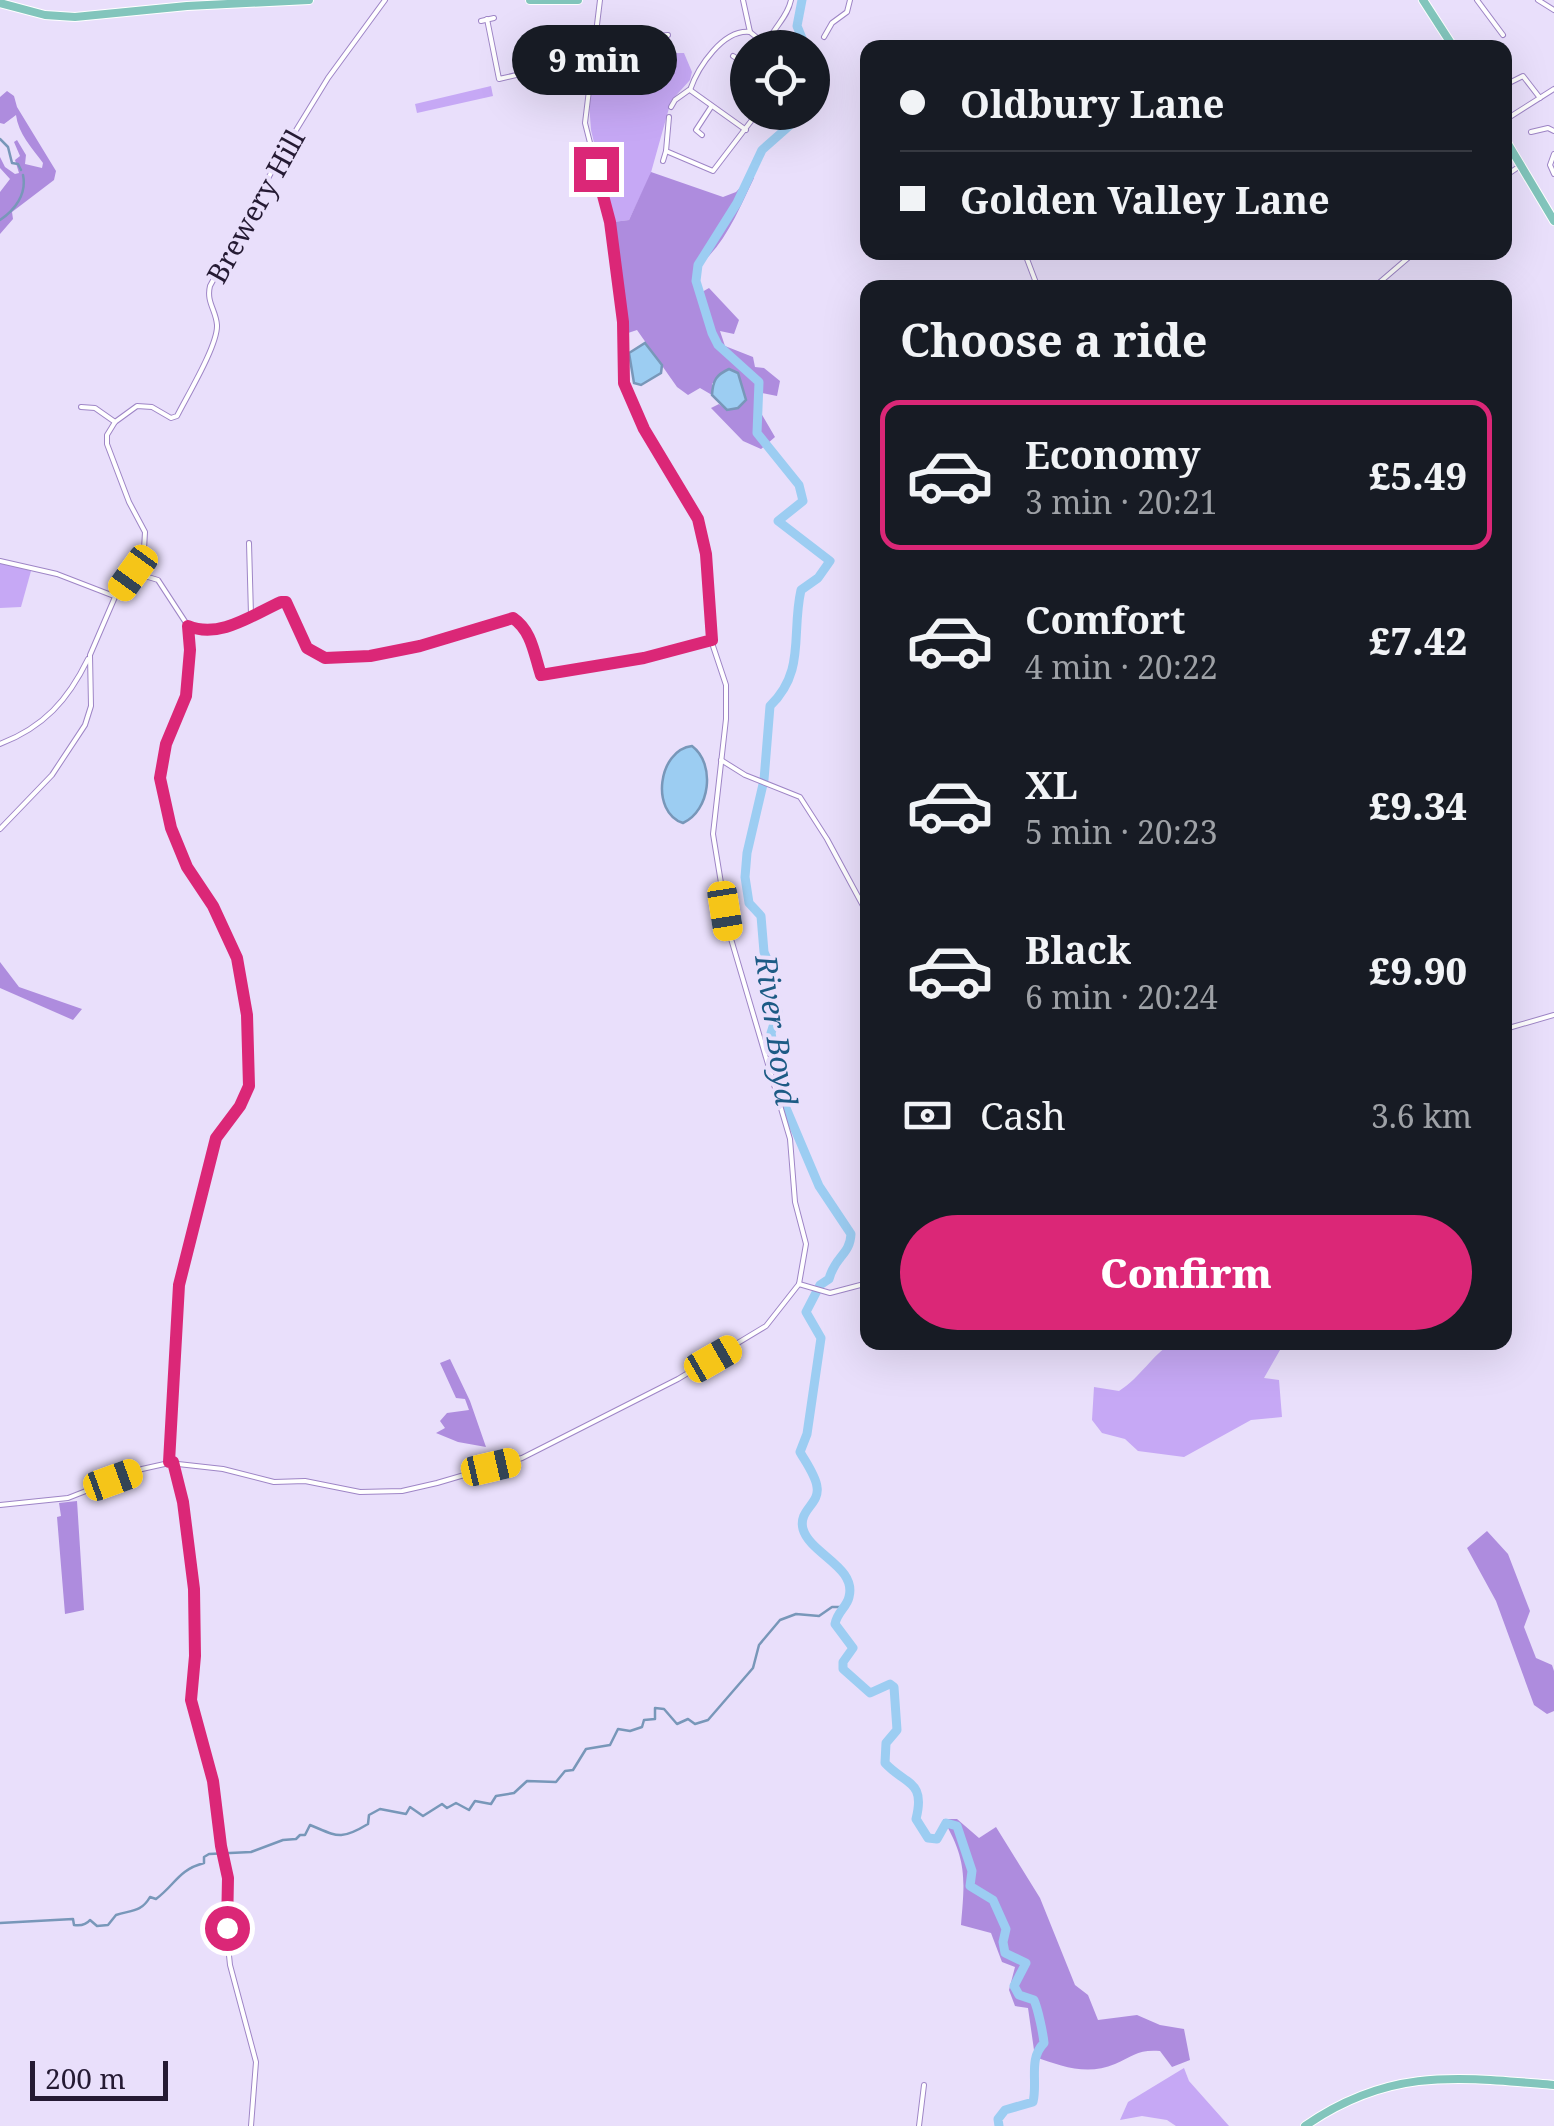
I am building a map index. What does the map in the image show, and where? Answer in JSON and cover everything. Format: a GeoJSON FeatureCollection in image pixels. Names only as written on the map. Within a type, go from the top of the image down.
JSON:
{"type":"FeatureCollection","features":[{"type":"Feature","properties":{"kind":"main road"},"geometry":{"type":"LineString","coordinates":[[0,3],[45,15],[76,17],[309,0]]}},
{"type":"Feature","properties":{"kind":"main road"},"geometry":{"type":"LineString","coordinates":[[530,0],[578,0]]}},
{"type":"Feature","properties":{"kind":"main road"},"geometry":{"type":"LineString","coordinates":[[1423,0],[1449,40]]}},
{"type":"Feature","properties":{"kind":"main road"},"geometry":{"type":"LineString","coordinates":[[1512,152],[1554,221]]}},
{"type":"Feature","properties":{"kind":"main road"},"geometry":{"type":"LineString","coordinates":[[1305,2126],[1356,2099],[1413,2082],[1450,2077],[1554,2086]]}},
{"type":"Feature","properties":{"kind":"street","name":"Brewery Hill"},"geometry":{"type":"LineString","coordinates":[[115,422],[137,406],[152,408],[171,418],[178,416],[214,341],[217,326],[209,305],[210,286],[308,110],[385,0]]}},
{"type":"Feature","properties":{"kind":"street"},"geometry":{"type":"LineString","coordinates":[[0,1505],[68,1498],[171,1462],[223,1469],[274,1482],[304,1482],[374,1493],[419,1488],[512,1462],[631,1404],[747,1339],[776,1315],[799,1284],[806,1244],[795,1202],[792,1150],[729,932],[713,834],[726,685],[712,640],[706,554],[698,519],[644,429],[624,383],[623,322],[610,222],[585,123],[600,0]]}},
{"type":"Feature","properties":{"kind":"street"},"geometry":{"type":"LineString","coordinates":[[742,0],[750,30]]}},
{"type":"Feature","properties":{"kind":"street"},"geometry":{"type":"LineString","coordinates":[[774,30],[788,14],[792,0]]}},
{"type":"Feature","properties":{"kind":"street"},"geometry":{"type":"LineString","coordinates":[[828,30],[832,22],[847,12],[850,0]]}},
{"type":"Feature","properties":{"kind":"street"},"geometry":{"type":"LineString","coordinates":[[1478,0],[1503,35]]}},
{"type":"Feature","properties":{"kind":"street"},"geometry":{"type":"LineString","coordinates":[[1538,0],[1554,10]]}},
{"type":"Feature","properties":{"kind":"street"},"geometry":{"type":"LineString","coordinates":[[487,19],[499,79],[560,65],[590,72]]}},
{"type":"Feature","properties":{"kind":"street"},"geometry":{"type":"LineString","coordinates":[[1496,26],[1502,22]]}},
{"type":"Feature","properties":{"kind":"street"},"geometry":{"type":"LineString","coordinates":[[594,42],[668,36]]}},
{"type":"Feature","properties":{"kind":"street"},"geometry":{"type":"LineString","coordinates":[[671,106],[690,90],[695,76],[730,36]]}},
{"type":"Feature","properties":{"kind":"street"},"geometry":{"type":"LineString","coordinates":[[1512,82],[1523,76],[1540,98]]}},
{"type":"Feature","properties":{"kind":"street"},"geometry":{"type":"LineString","coordinates":[[1512,116],[1554,88]]}},
{"type":"Feature","properties":{"kind":"street"},"geometry":{"type":"LineString","coordinates":[[690,90],[730,119]]}},
{"type":"Feature","properties":{"kind":"street"},"geometry":{"type":"LineString","coordinates":[[702,135],[696,130],[711,107]]}},
{"type":"Feature","properties":{"kind":"street"},"geometry":{"type":"LineString","coordinates":[[663,161],[669,117]]}},
{"type":"Feature","properties":{"kind":"street"},"geometry":{"type":"LineString","coordinates":[[1535,133],[1548,128],[1554,131]]}},
{"type":"Feature","properties":{"kind":"street"},"geometry":{"type":"LineString","coordinates":[[666,151],[713,172],[746,130]]}},
{"type":"Feature","properties":{"kind":"street"},"geometry":{"type":"LineString","coordinates":[[1554,154],[1550,165],[1554,174]]}},
{"type":"Feature","properties":{"kind":"street"},"geometry":{"type":"LineString","coordinates":[[1512,171],[1520,166]]}},
{"type":"Feature","properties":{"kind":"street"},"geometry":{"type":"LineString","coordinates":[[1028,260],[1035,280]]}},
{"type":"Feature","properties":{"kind":"street"},"geometry":{"type":"LineString","coordinates":[[1382,280],[1406,260]]}},
{"type":"Feature","properties":{"kind":"street"},"geometry":{"type":"LineString","coordinates":[[0,744],[34,728],[66,698],[116,597],[133,573],[146,537],[107,444],[107,435],[115,422],[96,408],[81,407]]}},
{"type":"Feature","properties":{"kind":"street"},"geometry":{"type":"LineString","coordinates":[[249,543],[251,615]]}},
{"type":"Feature","properties":{"kind":"street"},"geometry":{"type":"LineString","coordinates":[[0,561],[57,574],[116,597]]}},
{"type":"Feature","properties":{"kind":"street"},"geometry":{"type":"LineString","coordinates":[[133,573],[158,580],[188,626],[186,696],[166,744],[160,778],[171,828],[187,867],[213,906],[237,958],[247,1015],[249,1086],[240,1106],[216,1138],[179,1285],[171,1462],[183,1502],[194,1589],[191,1700],[213,1781],[229,1883],[230,1964],[256,2062],[252,2126]]}},
{"type":"Feature","properties":{"kind":"street"},"geometry":{"type":"LineString","coordinates":[[188,626],[212,631],[281,602],[289,604],[307,648],[325,658],[404,650],[513,618],[531,642],[541,675],[644,658],[712,640]]}},
{"type":"Feature","properties":{"kind":"street"},"geometry":{"type":"LineString","coordinates":[[0,829],[52,775],[85,725],[91,706],[90,654]]}},
{"type":"Feature","properties":{"kind":"street"},"geometry":{"type":"LineString","coordinates":[[721,760],[758,781],[794,792],[809,808],[860,900]]}},
{"type":"Feature","properties":{"kind":"street"},"geometry":{"type":"LineString","coordinates":[[1512,1027],[1554,1016]]}},
{"type":"Feature","properties":{"kind":"street"},"geometry":{"type":"LineString","coordinates":[[799,1284],[836,1292],[860,1285]]}},
{"type":"Feature","properties":{"kind":"street"},"geometry":{"type":"LineString","coordinates":[[919,2126],[924,2085]]}},
{"type":"Feature","properties":{"kind":"shaded area"},"geometry":{"type":"Polygon","coordinates":[[[684,53],[692,72],[690,80],[671,101],[650,176],[629,220],[613,222],[591,130],[589,103],[596,54],[684,53]]]}},
{"type":"Feature","properties":{"kind":"shaded area"},"geometry":{"type":"Polygon","coordinates":[[[491,86],[493,96],[417,113],[415,104],[491,86]]]}},
{"type":"Feature","properties":{"kind":"shaded area"},"geometry":{"type":"Polygon","coordinates":[[[7,91],[14,96],[56,171],[54,180],[12,212],[13,219],[0,234],[0,192],[10,179],[0,168],[0,157],[5,167],[19,173],[15,160],[20,156],[14,142],[17,140],[26,155],[25,164],[42,168],[43,163],[23,134],[16,115],[0,123],[0,97],[7,91]]]}},
{"type":"Feature","properties":{"kind":"shaded area"},"geometry":{"type":"Polygon","coordinates":[[[651,172],[723,197],[754,178],[724,237],[698,266],[696,281],[702,292],[709,288],[739,320],[734,334],[720,331],[725,346],[753,357],[755,367],[764,368],[780,381],[777,396],[762,393],[761,413],[775,437],[761,449],[743,441],[711,408],[719,404],[727,410],[738,408],[746,400],[712,383],[712,395],[700,388],[688,395],[677,387],[637,330],[625,334],[613,222],[629,220],[651,172]]]}},
{"type":"Feature","properties":{"kind":"shaded area"},"geometry":{"type":"Polygon","coordinates":[[[0,562],[31,571],[21,607],[0,608],[0,562]]]}},
{"type":"Feature","properties":{"kind":"shaded area"},"geometry":{"type":"Polygon","coordinates":[[[0,962],[19,987],[82,1009],[73,1020],[0,988],[0,962]]]}},
{"type":"Feature","properties":{"kind":"shaded area"},"geometry":{"type":"Polygon","coordinates":[[[1163,1350],[1280,1350],[1264,1378],[1279,1380],[1282,1417],[1251,1420],[1184,1457],[1138,1451],[1125,1439],[1102,1433],[1092,1420],[1094,1387],[1119,1391],[1163,1350]]]}},
{"type":"Feature","properties":{"kind":"shaded area"},"geometry":{"type":"Polygon","coordinates":[[[450,1359],[486,1447],[436,1433],[445,1428],[440,1421],[447,1413],[469,1410],[465,1399],[456,1398],[440,1363],[450,1359]]]}},
{"type":"Feature","properties":{"kind":"shaded area"},"geometry":{"type":"Polygon","coordinates":[[[77,1501],[84,1610],[65,1614],[57,1517],[61,1516],[59,1503],[77,1501]]]}},
{"type":"Feature","properties":{"kind":"shaded area"},"geometry":{"type":"Polygon","coordinates":[[[1487,1531],[1508,1554],[1530,1611],[1524,1627],[1536,1658],[1552,1665],[1554,1671],[1554,1711],[1547,1714],[1534,1705],[1496,1601],[1467,1548],[1487,1531]]]}},
{"type":"Feature","properties":{"kind":"shaded area"},"geometry":{"type":"Polygon","coordinates":[[[943,1819],[957,1819],[979,1838],[996,1827],[1040,1898],[1075,1985],[1088,1995],[1098,2020],[1137,2015],[1160,2025],[1184,2029],[1190,2060],[1172,2067],[1160,2051],[1147,2051],[1105,2068],[1084,2069],[1035,2057],[1028,2008],[1015,2006],[1009,1990],[1015,1967],[1002,1962],[991,1933],[961,1925],[962,1870],[943,1819]]]}},
{"type":"Feature","properties":{"kind":"shaded area"},"geometry":{"type":"Polygon","coordinates":[[[1184,2068],[1189,2081],[1229,2126],[1176,2126],[1167,2120],[1142,2116],[1120,2120],[1128,2102],[1184,2068]]]}},
{"type":"Feature","properties":{"kind":"water"},"geometry":{"type":"Polygon","coordinates":[[[645,343],[662,365],[661,373],[641,385],[634,383],[629,353],[645,343]]]}},
{"type":"Feature","properties":{"kind":"water"},"geometry":{"type":"Polygon","coordinates":[[[729,369],[738,373],[746,400],[738,408],[727,410],[712,395],[716,379],[729,369]]]}},
{"type":"Feature","properties":{"kind":"water"},"geometry":{"type":"Polygon","coordinates":[[[692,746],[705,764],[707,787],[699,808],[683,823],[666,807],[662,782],[672,758],[692,746]]]}},
{"type":"Feature","properties":{"kind":"waterway","name":"River Boyd"},"geometry":{"type":"LineString","coordinates":[[799,30],[802,0]]}},
{"type":"Feature","properties":{"kind":"waterway","name":"River Boyd"},"geometry":{"type":"LineString","coordinates":[[785,130],[762,150],[737,203],[698,265],[696,281],[718,345],[759,382],[757,433],[799,485],[803,501],[778,521],[830,561],[818,578],[801,590],[793,666],[781,693],[770,706],[764,780],[745,877],[749,903],[761,916],[764,952],[772,971],[767,990],[778,1011],[771,1033],[783,1101],[819,1186],[851,1234],[848,1247],[806,1312],[821,1338],[807,1434],[800,1452],[815,1478],[817,1493],[802,1522],[807,1538],[840,1569],[850,1586],[848,1601],[835,1624],[853,1648],[843,1662],[843,1669],[870,1693],[890,1684],[894,1687],[897,1730],[886,1743],[885,1763],[916,1790],[916,1819],[928,1838],[937,1839],[946,1823],[957,1826],[972,1871],[970,1886],[993,1900],[1006,1929],[1005,1953],[1026,1963],[1014,1986],[1019,1995],[1034,2000],[1044,2043],[1036,2056],[1033,2102],[1005,2110],[998,2119],[999,2126]]}},
{"type":"Feature","properties":{"kind":"waterway"},"geometry":{"type":"LineString","coordinates":[[0,139],[8,147],[12,163],[21,170]]}},
{"type":"Feature","properties":{"kind":"waterway"},"geometry":{"type":"LineString","coordinates":[[0,220],[19,201],[23,175]]}},
{"type":"Feature","properties":{"kind":"waterway"},"geometry":{"type":"LineString","coordinates":[[0,1923],[73,1919],[74,1925],[90,1920],[97,1926],[108,1925],[116,1915],[139,1908],[150,1897],[156,1899],[183,1874],[204,1863],[209,1854],[251,1852],[305,1835],[310,1825],[344,1835],[368,1824],[369,1815],[380,1809],[406,1814],[410,1807],[423,1816],[442,1804],[447,1808],[456,1803],[469,1810],[475,1801],[491,1804],[496,1796],[514,1793],[527,1781],[556,1782],[565,1771],[573,1770],[586,1749],[610,1745],[618,1729],[630,1731],[642,1727],[644,1720],[655,1719],[655,1708],[664,1709],[677,1724],[688,1719],[695,1724],[708,1720],[753,1668],[759,1645],[780,1620],[796,1614],[819,1616],[832,1607],[841,1607]]}},
{"type":"Feature","properties":{"kind":"route"},"geometry":{"type":"LineString","coordinates":[[227,1928],[230,1892],[213,1781],[191,1700],[196,1632],[191,1552],[183,1502],[173,1462],[169,1462],[169,1430],[179,1285],[216,1138],[240,1106],[249,1086],[249,1045],[241,970],[224,925],[187,867],[171,828],[160,778],[166,744],[186,696],[188,626],[199,631],[222,629],[286,602],[307,648],[325,658],[370,656],[420,646],[513,618],[525,629],[541,675],[644,658],[712,640],[706,554],[698,519],[644,429],[624,383],[623,322],[610,222],[596,169]]}}]}
